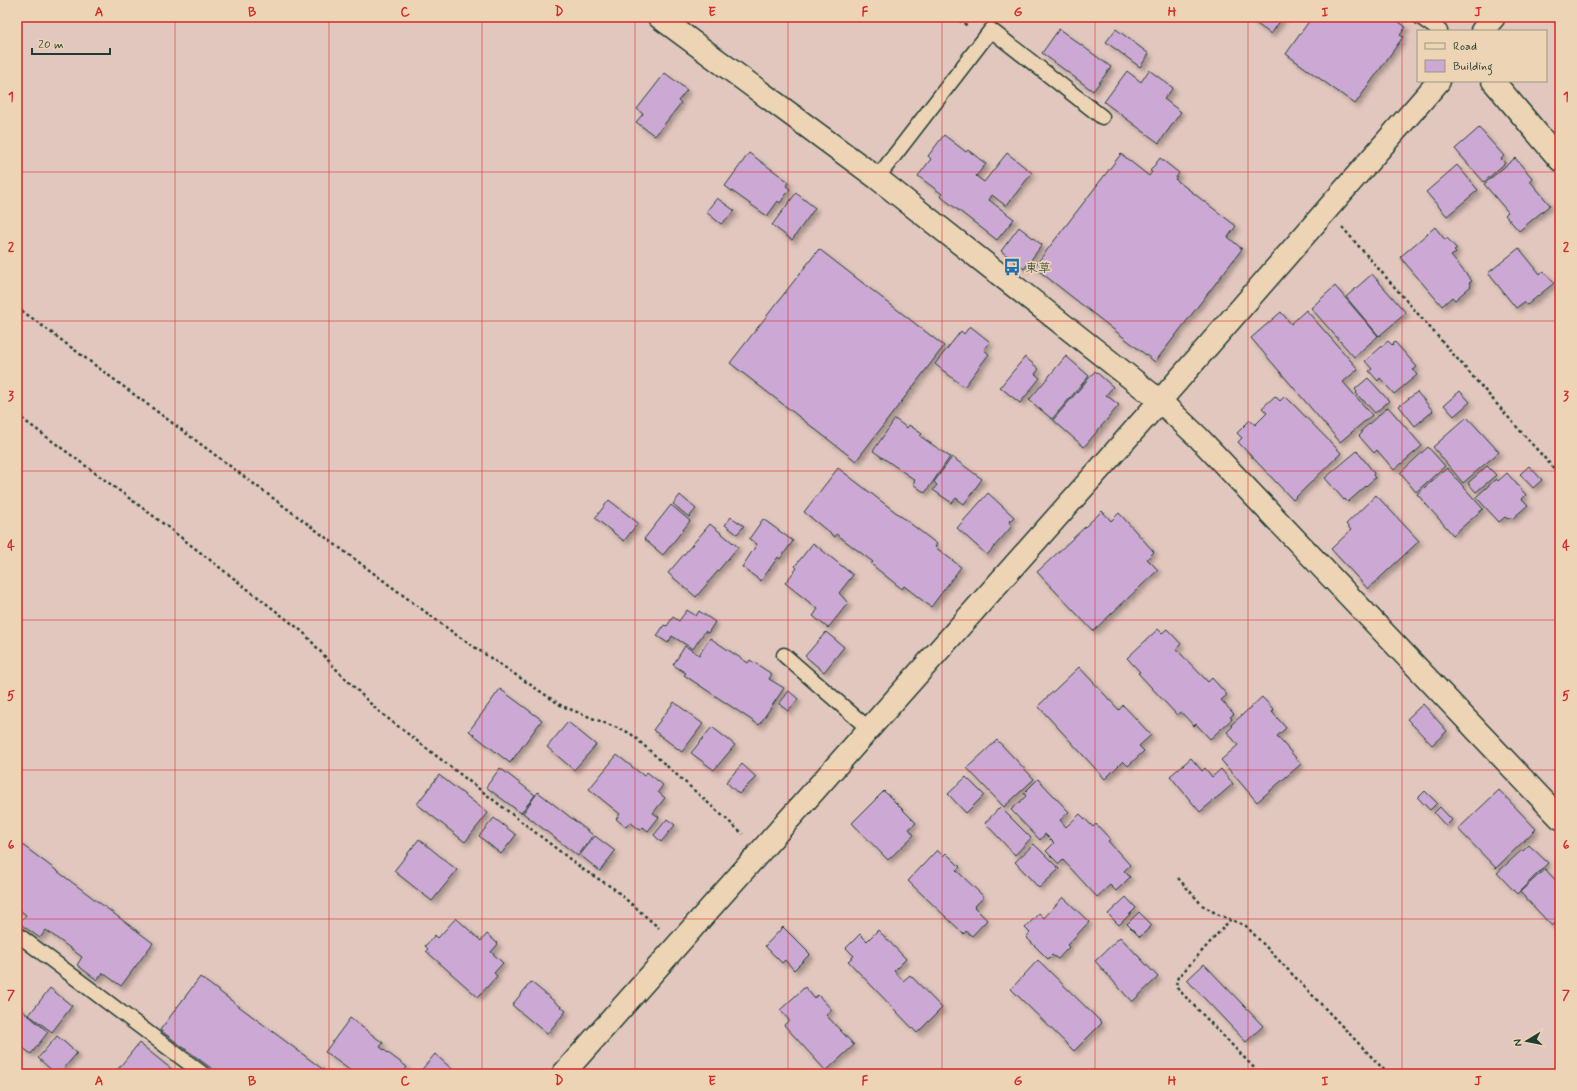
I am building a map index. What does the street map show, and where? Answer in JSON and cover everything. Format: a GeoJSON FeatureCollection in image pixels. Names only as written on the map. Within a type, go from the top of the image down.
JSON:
{"type":"FeatureCollection","features":[{"type":"Feature","properties":{"kind":"street"},"geometry":{"type":"LineString","coordinates":[[659,17],[877,178],[1160,401],[1199,438],[1560,818]]}},
{"type":"Feature","properties":{"kind":"street"},"geometry":{"type":"LineString","coordinates":[[1483,30],[1494,17]]}},
{"type":"Feature","properties":{"kind":"street"},"geometry":{"type":"LineString","coordinates":[[563,1074],[1160,401],[1438,82]]}},
{"type":"Feature","properties":{"kind":"street"},"geometry":{"type":"LineString","coordinates":[[1493,82],[1560,160]]}},
{"type":"Feature","properties":{"kind":"lane"},"geometry":{"type":"LineString","coordinates":[[1420,17],[1439,30]]}},
{"type":"Feature","properties":{"kind":"lane"},"geometry":{"type":"LineString","coordinates":[[877,178],[991,30],[1102,117]]}},
{"type":"Feature","properties":{"kind":"lane"},"geometry":{"type":"LineString","coordinates":[[784,655],[869,729]]}},
{"type":"Feature","properties":{"kind":"lane"},"geometry":{"type":"LineString","coordinates":[[17,934],[203,1074]]}},
{"type":"Feature","properties":{"kind":"path"},"geometry":{"type":"LineString","coordinates":[[1327,210],[1560,475]]}},
{"type":"Feature","properties":{"kind":"path"},"geometry":{"type":"LineString","coordinates":[[17,307],[455,634],[562,706],[630,733],[761,850]]}},
{"type":"Feature","properties":{"kind":"path"},"geometry":{"type":"LineString","coordinates":[[17,415],[152,515],[303,632],[336,669],[377,710],[584,870],[613,888],[678,944]]}},
{"type":"Feature","properties":{"kind":"path"},"geometry":{"type":"LineString","coordinates":[[1178,878],[1202,905],[1217,914],[1246,926],[1388,1074]]}},
{"type":"Feature","properties":{"kind":"path"},"geometry":{"type":"LineString","coordinates":[[1231,919],[1176,980],[1176,984],[1177,988],[1260,1074]]}},
{"type":"Feature","properties":{"kind":"building"},"geometry":{"type":"Polygon","coordinates":[[[1247,17],[1283,17],[1271,34],[1247,17]]]}},
{"type":"Feature","properties":{"kind":"building"},"geometry":{"type":"Polygon","coordinates":[[[1312,17],[1392,17],[1406,27],[1400,35],[1403,37],[1355,104],[1286,54],[1312,17]]]}},
{"type":"Feature","properties":{"kind":"building"},"geometry":{"type":"Polygon","coordinates":[[[1059,29],[1111,67],[1093,91],[1042,53],[1059,29]]]}},
{"type":"Feature","properties":{"kind":"building"},"geometry":{"type":"Polygon","coordinates":[[[1116,29],[1149,54],[1140,67],[1106,42],[1116,29]]]}},
{"type":"Feature","properties":{"kind":"building"},"geometry":{"type":"Polygon","coordinates":[[[1149,70],[1173,88],[1164,99],[1181,112],[1159,143],[1104,102],[1127,71],[1141,82],[1149,70]]]}},
{"type":"Feature","properties":{"kind":"building"},"geometry":{"type":"Polygon","coordinates":[[[665,73],[687,90],[678,101],[681,103],[655,136],[636,122],[643,114],[637,109],[665,73]]]}},
{"type":"Feature","properties":{"kind":"building"},"geometry":{"type":"Polygon","coordinates":[[[1479,128],[1504,156],[1501,159],[1505,163],[1484,182],[1455,149],[1479,128]]]}},
{"type":"Feature","properties":{"kind":"building"},"geometry":{"type":"Polygon","coordinates":[[[944,135],[966,152],[968,150],[986,164],[976,176],[984,182],[1007,153],[1032,173],[1006,206],[992,195],[989,200],[1014,219],[997,240],[940,196],[942,194],[918,176],[931,159],[928,156],[944,135]]]}},
{"type":"Feature","properties":{"kind":"building"},"geometry":{"type":"Polygon","coordinates":[[[749,153],[789,182],[786,186],[790,189],[780,203],[778,201],[767,216],[725,186],[749,153]]]}},
{"type":"Feature","properties":{"kind":"building"},"geometry":{"type":"Polygon","coordinates":[[[1121,154],[1149,176],[1152,172],[1150,171],[1160,158],[1179,173],[1175,179],[1236,226],[1228,237],[1242,249],[1155,362],[1034,267],[1121,154]]]}},
{"type":"Feature","properties":{"kind":"building"},"geometry":{"type":"Polygon","coordinates":[[[1515,158],[1533,179],[1530,181],[1550,205],[1519,231],[1505,215],[1508,212],[1484,184],[1515,158]]]}},
{"type":"Feature","properties":{"kind":"building"},"geometry":{"type":"Polygon","coordinates":[[[1457,165],[1478,190],[1447,216],[1426,192],[1457,165]]]}},
{"type":"Feature","properties":{"kind":"building"},"geometry":{"type":"Polygon","coordinates":[[[796,193],[815,208],[792,240],[772,225],[796,193]]]}},
{"type":"Feature","properties":{"kind":"building"},"geometry":{"type":"Polygon","coordinates":[[[717,198],[735,211],[721,224],[706,212],[717,198]]]}},
{"type":"Feature","properties":{"kind":"building"},"geometry":{"type":"Polygon","coordinates":[[[1019,227],[1042,245],[1024,269],[1001,251],[1019,227]]]}},
{"type":"Feature","properties":{"kind":"building"},"geometry":{"type":"Polygon","coordinates":[[[1435,227],[1445,240],[1447,238],[1457,249],[1454,251],[1456,253],[1451,256],[1472,281],[1469,283],[1471,286],[1455,300],[1452,297],[1442,306],[1400,257],[1435,227]]]}},
{"type":"Feature","properties":{"kind":"building"},"geometry":{"type":"Polygon","coordinates":[[[1519,248],[1540,274],[1543,271],[1554,283],[1527,305],[1524,302],[1516,308],[1488,273],[1519,248]]]}},
{"type":"Feature","properties":{"kind":"building"},"geometry":{"type":"Polygon","coordinates":[[[819,249],[944,346],[856,461],[730,363],[819,249]]]}},
{"type":"Feature","properties":{"kind":"building"},"geometry":{"type":"Polygon","coordinates":[[[1372,274],[1406,313],[1379,336],[1346,297],[1372,274]]]}},
{"type":"Feature","properties":{"kind":"building"},"geometry":{"type":"Polygon","coordinates":[[[1335,286],[1378,336],[1354,357],[1311,308],[1335,286]]]}},
{"type":"Feature","properties":{"kind":"building"},"geometry":{"type":"Polygon","coordinates":[[[1306,310],[1358,369],[1343,382],[1372,415],[1340,442],[1251,338],[1281,312],[1291,324],[1306,310]]]}},
{"type":"Feature","properties":{"kind":"building"},"geometry":{"type":"Polygon","coordinates":[[[970,326],[990,342],[984,350],[989,354],[964,387],[935,364],[961,331],[964,334],[970,326]]]}},
{"type":"Feature","properties":{"kind":"building"},"geometry":{"type":"Polygon","coordinates":[[[1388,341],[1392,345],[1395,342],[1417,367],[1413,370],[1417,375],[1394,394],[1380,378],[1378,381],[1369,371],[1372,369],[1365,361],[1388,341]]]}},
{"type":"Feature","properties":{"kind":"building"},"geometry":{"type":"Polygon","coordinates":[[[1066,356],[1089,376],[1052,419],[1029,400],[1066,356]]]}},
{"type":"Feature","properties":{"kind":"building"},"geometry":{"type":"Polygon","coordinates":[[[1025,357],[1039,369],[1035,374],[1040,378],[1020,403],[1000,387],[1025,357]]]}},
{"type":"Feature","properties":{"kind":"building"},"geometry":{"type":"Polygon","coordinates":[[[1095,371],[1113,387],[1106,395],[1119,405],[1084,447],[1053,420],[1095,371]]]}},
{"type":"Feature","properties":{"kind":"building"},"geometry":{"type":"Polygon","coordinates":[[[1368,378],[1389,401],[1375,413],[1356,393],[1357,392],[1355,389],[1368,378]]]}},
{"type":"Feature","properties":{"kind":"building"},"geometry":{"type":"Polygon","coordinates":[[[1460,391],[1470,402],[1454,416],[1444,405],[1460,391]]]}},
{"type":"Feature","properties":{"kind":"building"},"geometry":{"type":"Polygon","coordinates":[[[1417,392],[1433,411],[1415,426],[1399,406],[1417,392]]]}},
{"type":"Feature","properties":{"kind":"building"},"geometry":{"type":"Polygon","coordinates":[[[1275,396],[1280,401],[1285,396],[1341,453],[1293,500],[1238,442],[1242,438],[1237,433],[1250,420],[1255,425],[1267,413],[1262,408],[1275,396]]]}},
{"type":"Feature","properties":{"kind":"building"},"geometry":{"type":"Polygon","coordinates":[[[1388,407],[1422,446],[1394,470],[1377,450],[1374,453],[1359,436],[1362,433],[1361,431],[1388,407]]]}},
{"type":"Feature","properties":{"kind":"building"},"geometry":{"type":"Polygon","coordinates":[[[1467,417],[1499,452],[1463,483],[1433,447],[1467,417]]]}},
{"type":"Feature","properties":{"kind":"building"},"geometry":{"type":"Polygon","coordinates":[[[895,419],[907,428],[909,425],[922,434],[920,436],[950,457],[925,493],[913,484],[915,480],[873,451],[895,419]]]}},
{"type":"Feature","properties":{"kind":"building"},"geometry":{"type":"Polygon","coordinates":[[[1428,447],[1445,466],[1416,492],[1400,473],[1428,447]]]}},
{"type":"Feature","properties":{"kind":"building"},"geometry":{"type":"Polygon","coordinates":[[[1357,451],[1374,473],[1373,475],[1375,478],[1348,502],[1345,499],[1344,500],[1325,478],[1357,451]]]}},
{"type":"Feature","properties":{"kind":"building"},"geometry":{"type":"Polygon","coordinates":[[[952,457],[982,479],[964,504],[956,498],[952,503],[933,490],[937,485],[934,482],[952,457]]]}},
{"type":"Feature","properties":{"kind":"building"},"geometry":{"type":"Polygon","coordinates":[[[1487,466],[1496,475],[1476,492],[1468,483],[1487,466]]]}},
{"type":"Feature","properties":{"kind":"building"},"geometry":{"type":"Polygon","coordinates":[[[1529,466],[1542,480],[1533,488],[1520,474],[1529,466]]]}},
{"type":"Feature","properties":{"kind":"building"},"geometry":{"type":"Polygon","coordinates":[[[838,468],[937,544],[935,547],[961,567],[931,607],[904,586],[902,589],[871,564],[873,562],[836,534],[835,537],[804,512],[838,468]]]}},
{"type":"Feature","properties":{"kind":"building"},"geometry":{"type":"Polygon","coordinates":[[[1447,468],[1483,509],[1453,535],[1417,494],[1447,468]]]}},
{"type":"Feature","properties":{"kind":"building"},"geometry":{"type":"Polygon","coordinates":[[[1507,473],[1526,495],[1522,499],[1528,505],[1512,519],[1510,517],[1508,519],[1505,517],[1499,522],[1476,497],[1496,479],[1498,481],[1507,473]]]}},
{"type":"Feature","properties":{"kind":"building"},"geometry":{"type":"Polygon","coordinates":[[[988,493],[1014,517],[1009,522],[1012,526],[987,555],[957,528],[988,493]]]}},
{"type":"Feature","properties":{"kind":"building"},"geometry":{"type":"Polygon","coordinates":[[[680,495],[696,509],[689,517],[673,504],[680,495]]]}},
{"type":"Feature","properties":{"kind":"building"},"geometry":{"type":"Polygon","coordinates":[[[1376,495],[1419,541],[1368,589],[1331,549],[1351,530],[1346,524],[1376,495]]]}},
{"type":"Feature","properties":{"kind":"building"},"geometry":{"type":"Polygon","coordinates":[[[609,500],[638,523],[624,541],[595,518],[609,500]]]}},
{"type":"Feature","properties":{"kind":"building"},"geometry":{"type":"Polygon","coordinates":[[[671,505],[690,521],[663,555],[644,539],[671,505]]]}},
{"type":"Feature","properties":{"kind":"building"},"geometry":{"type":"Polygon","coordinates":[[[1102,511],[1111,521],[1119,513],[1154,552],[1147,559],[1158,570],[1093,631],[1037,572],[1102,511]]]}},
{"type":"Feature","properties":{"kind":"building"},"geometry":{"type":"Polygon","coordinates":[[[731,517],[744,526],[737,534],[725,525],[731,517]]]}},
{"type":"Feature","properties":{"kind":"building"},"geometry":{"type":"Polygon","coordinates":[[[763,519],[793,541],[780,559],[778,557],[761,581],[742,567],[757,544],[749,539],[763,519]]]}},
{"type":"Feature","properties":{"kind":"building"},"geometry":{"type":"Polygon","coordinates":[[[710,524],[738,547],[696,597],[668,573],[710,524]]]}},
{"type":"Feature","properties":{"kind":"building"},"geometry":{"type":"Polygon","coordinates":[[[813,543],[853,575],[839,593],[848,603],[828,628],[813,616],[818,609],[785,583],[797,568],[795,566],[813,543]]]}},
{"type":"Feature","properties":{"kind":"building"},"geometry":{"type":"Polygon","coordinates":[[[687,610],[696,616],[699,611],[715,622],[708,633],[705,631],[693,649],[672,636],[668,643],[657,636],[664,625],[667,626],[673,617],[679,621],[687,610]]]}},
{"type":"Feature","properties":{"kind":"building"},"geometry":{"type":"Polygon","coordinates":[[[1158,629],[1162,633],[1167,629],[1181,644],[1176,649],[1208,682],[1212,678],[1227,695],[1221,700],[1234,714],[1230,717],[1232,719],[1210,739],[1196,724],[1194,726],[1181,712],[1177,715],[1138,673],[1140,672],[1127,658],[1158,629]]]}},
{"type":"Feature","properties":{"kind":"building"},"geometry":{"type":"Polygon","coordinates":[[[826,632],[844,647],[824,672],[805,656],[826,632]]]}},
{"type":"Feature","properties":{"kind":"building"},"geometry":{"type":"Polygon","coordinates":[[[710,638],[748,663],[750,660],[772,674],[769,679],[784,688],[759,725],[684,675],[686,673],[673,665],[685,646],[699,655],[710,638]]]}},
{"type":"Feature","properties":{"kind":"building"},"geometry":{"type":"Polygon","coordinates":[[[1079,667],[1119,710],[1123,705],[1151,735],[1139,746],[1144,751],[1128,766],[1123,761],[1105,779],[1038,706],[1079,667]]]}},
{"type":"Feature","properties":{"kind":"building"},"geometry":{"type":"Polygon","coordinates":[[[500,689],[542,720],[510,763],[469,731],[500,689]]]}},
{"type":"Feature","properties":{"kind":"building"},"geometry":{"type":"Polygon","coordinates":[[[789,691],[798,699],[788,711],[779,704],[789,691]]]}},
{"type":"Feature","properties":{"kind":"building"},"geometry":{"type":"Polygon","coordinates":[[[1262,697],[1274,710],[1272,712],[1286,728],[1277,736],[1301,764],[1257,802],[1221,760],[1238,745],[1227,732],[1233,726],[1231,725],[1262,697]]]}},
{"type":"Feature","properties":{"kind":"building"},"geometry":{"type":"Polygon","coordinates":[[[674,702],[703,724],[682,752],[653,730],[674,702]]]}},
{"type":"Feature","properties":{"kind":"building"},"geometry":{"type":"Polygon","coordinates":[[[1423,704],[1447,731],[1432,745],[1407,719],[1423,704]]]}},
{"type":"Feature","properties":{"kind":"building"},"geometry":{"type":"Polygon","coordinates":[[[568,722],[596,745],[574,770],[547,747],[568,722]]]}},
{"type":"Feature","properties":{"kind":"building"},"geometry":{"type":"Polygon","coordinates":[[[712,727],[735,745],[714,770],[691,753],[712,727]]]}},
{"type":"Feature","properties":{"kind":"building"},"geometry":{"type":"Polygon","coordinates":[[[997,740],[1034,779],[1004,807],[967,768],[997,740]]]}},
{"type":"Feature","properties":{"kind":"building"},"geometry":{"type":"Polygon","coordinates":[[[617,755],[644,776],[647,772],[663,785],[658,792],[665,798],[653,813],[659,817],[648,831],[643,827],[640,830],[630,822],[626,827],[616,819],[620,814],[589,789],[617,755]]]}},
{"type":"Feature","properties":{"kind":"building"},"geometry":{"type":"Polygon","coordinates":[[[1191,758],[1202,771],[1205,768],[1212,777],[1221,769],[1233,784],[1200,812],[1170,776],[1191,758]]]}},
{"type":"Feature","properties":{"kind":"building"},"geometry":{"type":"Polygon","coordinates":[[[742,764],[756,777],[739,794],[726,782],[742,764]]]}},
{"type":"Feature","properties":{"kind":"building"},"geometry":{"type":"Polygon","coordinates":[[[500,768],[535,795],[521,813],[486,787],[500,768]]]}},
{"type":"Feature","properties":{"kind":"building"},"geometry":{"type":"Polygon","coordinates":[[[439,775],[488,813],[465,842],[417,804],[439,775]]]}},
{"type":"Feature","properties":{"kind":"building"},"geometry":{"type":"Polygon","coordinates":[[[966,777],[984,795],[966,813],[948,794],[966,777]]]}},
{"type":"Feature","properties":{"kind":"building"},"geometry":{"type":"Polygon","coordinates":[[[1038,779],[1069,812],[1060,820],[1066,827],[1080,814],[1093,827],[1096,824],[1110,839],[1108,841],[1130,865],[1124,871],[1130,877],[1116,891],[1110,885],[1097,897],[1063,860],[1059,864],[1046,851],[1054,843],[1045,834],[1040,840],[1011,810],[1026,796],[1024,793],[1038,779]]]}},
{"type":"Feature","properties":{"kind":"building"},"geometry":{"type":"Polygon","coordinates":[[[1499,790],[1536,829],[1496,868],[1458,829],[1499,790]]]}},
{"type":"Feature","properties":{"kind":"building"},"geometry":{"type":"Polygon","coordinates":[[[884,791],[916,823],[909,829],[914,835],[888,860],[852,823],[884,791]]]}},
{"type":"Feature","properties":{"kind":"building"},"geometry":{"type":"Polygon","coordinates":[[[1425,791],[1437,803],[1430,810],[1418,798],[1425,791]]]}},
{"type":"Feature","properties":{"kind":"building"},"geometry":{"type":"Polygon","coordinates":[[[538,792],[593,835],[578,856],[523,813],[538,792]]]}},
{"type":"Feature","properties":{"kind":"building"},"geometry":{"type":"Polygon","coordinates":[[[1000,807],[1031,838],[1015,855],[985,823],[1000,807]]]}},
{"type":"Feature","properties":{"kind":"building"},"geometry":{"type":"Polygon","coordinates":[[[1440,807],[1452,820],[1446,826],[1434,813],[1440,807]]]}},
{"type":"Feature","properties":{"kind":"building"},"geometry":{"type":"Polygon","coordinates":[[[494,818],[516,835],[501,854],[479,836],[494,818]]]}},
{"type":"Feature","properties":{"kind":"building"},"geometry":{"type":"Polygon","coordinates":[[[667,819],[675,825],[661,842],[654,835],[667,819]]]}},
{"type":"Feature","properties":{"kind":"building"},"geometry":{"type":"Polygon","coordinates":[[[595,836],[615,851],[600,871],[580,855],[595,836]]]}},
{"type":"Feature","properties":{"kind":"building"},"geometry":{"type":"Polygon","coordinates":[[[419,839],[457,870],[432,901],[394,871],[419,839]]]}},
{"type":"Feature","properties":{"kind":"building"},"geometry":{"type":"Polygon","coordinates":[[[17,841],[153,943],[121,986],[103,973],[97,980],[77,965],[82,957],[46,930],[40,938],[19,923],[26,915],[17,908],[17,841]]]}},
{"type":"Feature","properties":{"kind":"building"},"geometry":{"type":"Polygon","coordinates":[[[1034,844],[1059,869],[1039,888],[1015,862],[1034,844]]]}},
{"type":"Feature","properties":{"kind":"building"},"geometry":{"type":"Polygon","coordinates":[[[1529,845],[1548,863],[1517,894],[1497,873],[1529,845]]]}},
{"type":"Feature","properties":{"kind":"building"},"geometry":{"type":"Polygon","coordinates":[[[937,850],[943,856],[946,853],[960,867],[956,870],[984,897],[974,907],[987,920],[972,936],[966,931],[964,934],[908,881],[937,850]]]}},
{"type":"Feature","properties":{"kind":"building"},"geometry":{"type":"Polygon","coordinates":[[[1545,869],[1560,885],[1560,918],[1552,926],[1520,892],[1545,869]]]}},
{"type":"Feature","properties":{"kind":"building"},"geometry":{"type":"Polygon","coordinates":[[[1063,897],[1089,922],[1067,945],[1069,947],[1058,959],[1052,955],[1048,959],[1026,937],[1030,933],[1025,928],[1039,913],[1044,918],[1063,897]]]}},
{"type":"Feature","properties":{"kind":"building"},"geometry":{"type":"Polygon","coordinates":[[[1126,897],[1136,908],[1119,925],[1108,914],[1126,897]]]}},
{"type":"Feature","properties":{"kind":"building"},"geometry":{"type":"Polygon","coordinates":[[[1139,912],[1152,925],[1140,937],[1127,924],[1139,912]]]}},
{"type":"Feature","properties":{"kind":"building"},"geometry":{"type":"Polygon","coordinates":[[[456,918],[481,941],[487,934],[498,944],[491,952],[503,963],[494,973],[497,976],[478,997],[426,951],[428,949],[425,946],[435,935],[438,938],[456,918]]]}},
{"type":"Feature","properties":{"kind":"building"},"geometry":{"type":"Polygon","coordinates":[[[783,927],[810,954],[794,970],[785,960],[782,963],[765,946],[783,927]]]}},
{"type":"Feature","properties":{"kind":"building"},"geometry":{"type":"Polygon","coordinates":[[[878,930],[906,959],[894,971],[903,981],[910,975],[942,1008],[917,1033],[848,961],[854,956],[846,948],[860,934],[867,941],[878,930]]]}},
{"type":"Feature","properties":{"kind":"building"},"geometry":{"type":"Polygon","coordinates":[[[1120,937],[1158,977],[1132,1002],[1095,961],[1120,937]]]}},
{"type":"Feature","properties":{"kind":"building"},"geometry":{"type":"Polygon","coordinates":[[[1038,960],[1102,1023],[1074,1051],[1011,989],[1038,960]]]}},
{"type":"Feature","properties":{"kind":"building"},"geometry":{"type":"Polygon","coordinates":[[[1204,964],[1263,1026],[1246,1042],[1187,980],[1204,964]]]}},
{"type":"Feature","properties":{"kind":"building"},"geometry":{"type":"Polygon","coordinates":[[[200,977],[329,1074],[219,1074],[160,1030],[200,977]]]}},
{"type":"Feature","properties":{"kind":"building"},"geometry":{"type":"Polygon","coordinates":[[[531,982],[566,1011],[547,1034],[512,1005],[531,982]]]}},
{"type":"Feature","properties":{"kind":"building"},"geometry":{"type":"Polygon","coordinates":[[[805,987],[814,998],[818,995],[832,1010],[826,1015],[854,1045],[826,1071],[784,1025],[789,1020],[780,1010],[805,987]]]}},
{"type":"Feature","properties":{"kind":"building"},"geometry":{"type":"Polygon","coordinates":[[[50,988],[72,1006],[52,1032],[29,1015],[50,988]]]}},
{"type":"Feature","properties":{"kind":"building"},"geometry":{"type":"Polygon","coordinates":[[[17,1006],[48,1032],[31,1054],[17,1043],[17,1006]]]}},
{"type":"Feature","properties":{"kind":"building"},"geometry":{"type":"Polygon","coordinates":[[[350,1018],[383,1043],[380,1047],[407,1067],[402,1074],[355,1074],[325,1052],[350,1018]]]}},
{"type":"Feature","properties":{"kind":"building"},"geometry":{"type":"Polygon","coordinates":[[[57,1036],[77,1053],[59,1074],[56,1074],[38,1058],[57,1036]]]}},
{"type":"Feature","properties":{"kind":"building"},"geometry":{"type":"Polygon","coordinates":[[[139,1043],[175,1072],[174,1074],[114,1074],[139,1043]]]}},
{"type":"Feature","properties":{"kind":"building"},"geometry":{"type":"Polygon","coordinates":[[[435,1054],[456,1073],[418,1074],[435,1054]]]}},
{"type":"Feature","properties":{"kind":"place","name":"東草"},"geometry":{"type":"Point","coordinates":[1012,267]}}]}
